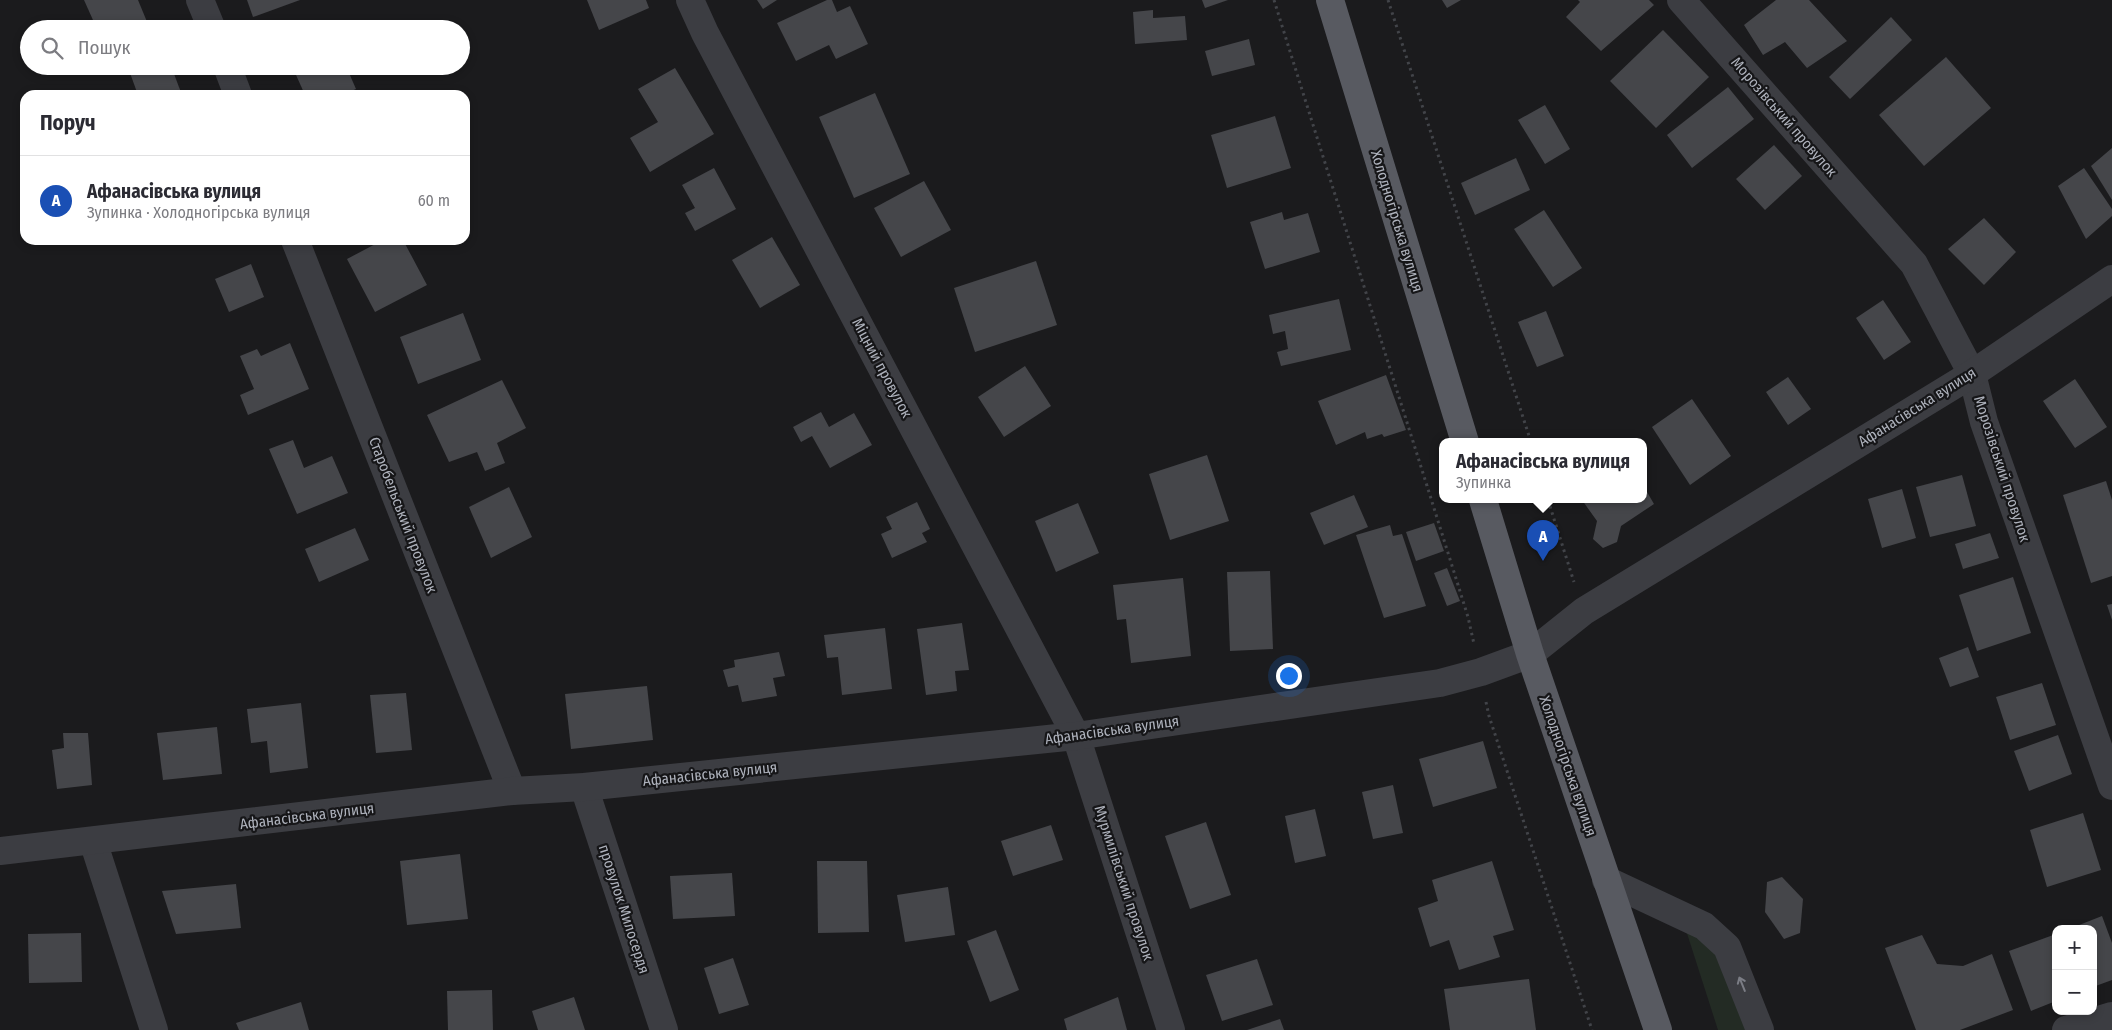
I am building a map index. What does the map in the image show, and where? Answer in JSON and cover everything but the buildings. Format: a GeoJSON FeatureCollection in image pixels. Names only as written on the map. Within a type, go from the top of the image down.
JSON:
{"type":"FeatureCollection","features":[{"type":"Feature","properties":{"kind":"main road","name":"Холодногірська вулиця"},"geometry":{"type":"LineString","coordinates":[[1330,0],[1464,438]]}},
{"type":"Feature","properties":{"kind":"main road","name":"Холодногірська вулиця"},"geometry":{"type":"LineString","coordinates":[[1483,503],[1530,654],[1658,1030]]}},
{"type":"Feature","properties":{"kind":"street"},"geometry":{"type":"LineString","coordinates":[[200,0],[208,20]]}},
{"type":"Feature","properties":{"kind":"street","name":"Міцний провулок"},"geometry":{"type":"LineString","coordinates":[[690,0],[705,33],[1076,736]]}},
{"type":"Feature","properties":{"kind":"street","name":"Морозівський провулок"},"geometry":{"type":"LineString","coordinates":[[1681,0],[1914,264],[1972,374],[1984,422],[2112,786]]}},
{"type":"Feature","properties":{"kind":"street"},"geometry":{"type":"LineString","coordinates":[[230,75],[236,90]]}},
{"type":"Feature","properties":{"kind":"street","name":"Старобельський провулок"},"geometry":{"type":"LineString","coordinates":[[297,245],[512,791]]}},
{"type":"Feature","properties":{"kind":"street","name":"Афанасівська вулиця"},"geometry":{"type":"LineString","coordinates":[[0,851],[93,842],[512,791],[584,787],[1076,736],[1440,683],[1481,672],[1530,654],[1584,611],[1972,374],[2112,279]]}},
{"type":"Feature","properties":{"kind":"street","name":"Мурмилівський провулок"},"geometry":{"type":"LineString","coordinates":[[1076,736],[1171,1030]]}},
{"type":"Feature","properties":{"kind":"street","name":"провулок Милосердя"},"geometry":{"type":"LineString","coordinates":[[584,787],[664,1030]]}},
{"type":"Feature","properties":{"kind":"street"},"geometry":{"type":"LineString","coordinates":[[93,842],[154,1030]]}},
{"type":"Feature","properties":{"kind":"street"},"geometry":{"type":"LineString","coordinates":[[1606,880],[1704,926],[1727,947],[1760,1030]]}},
{"type":"Feature","properties":{"kind":"street"},"geometry":{"type":"LineString","coordinates":[[2066,1030],[2112,1016]]}},
{"type":"Feature","properties":{"kind":"path"},"geometry":{"type":"LineString","coordinates":[[1274,0],[1468,618],[1489,716],[1592,1030]]}},
{"type":"Feature","properties":{"kind":"path"},"geometry":{"type":"LineString","coordinates":[[1388,0],[1530,438]]}},
{"type":"Feature","properties":{"kind":"path"},"geometry":{"type":"LineString","coordinates":[[1549,503],[1584,611]]}},
{"type":"Feature","properties":{"kind":"shaded area"},"geometry":{"type":"Polygon","coordinates":[[[1684,924],[1728,950],[1754,1030],[1718,1030],[1684,924]]]}},
{"type":"Feature","properties":{"kind":"place","name":"Афанасівська вулиця"},"geometry":{"type":"Point","coordinates":[1543,561]}}]}
